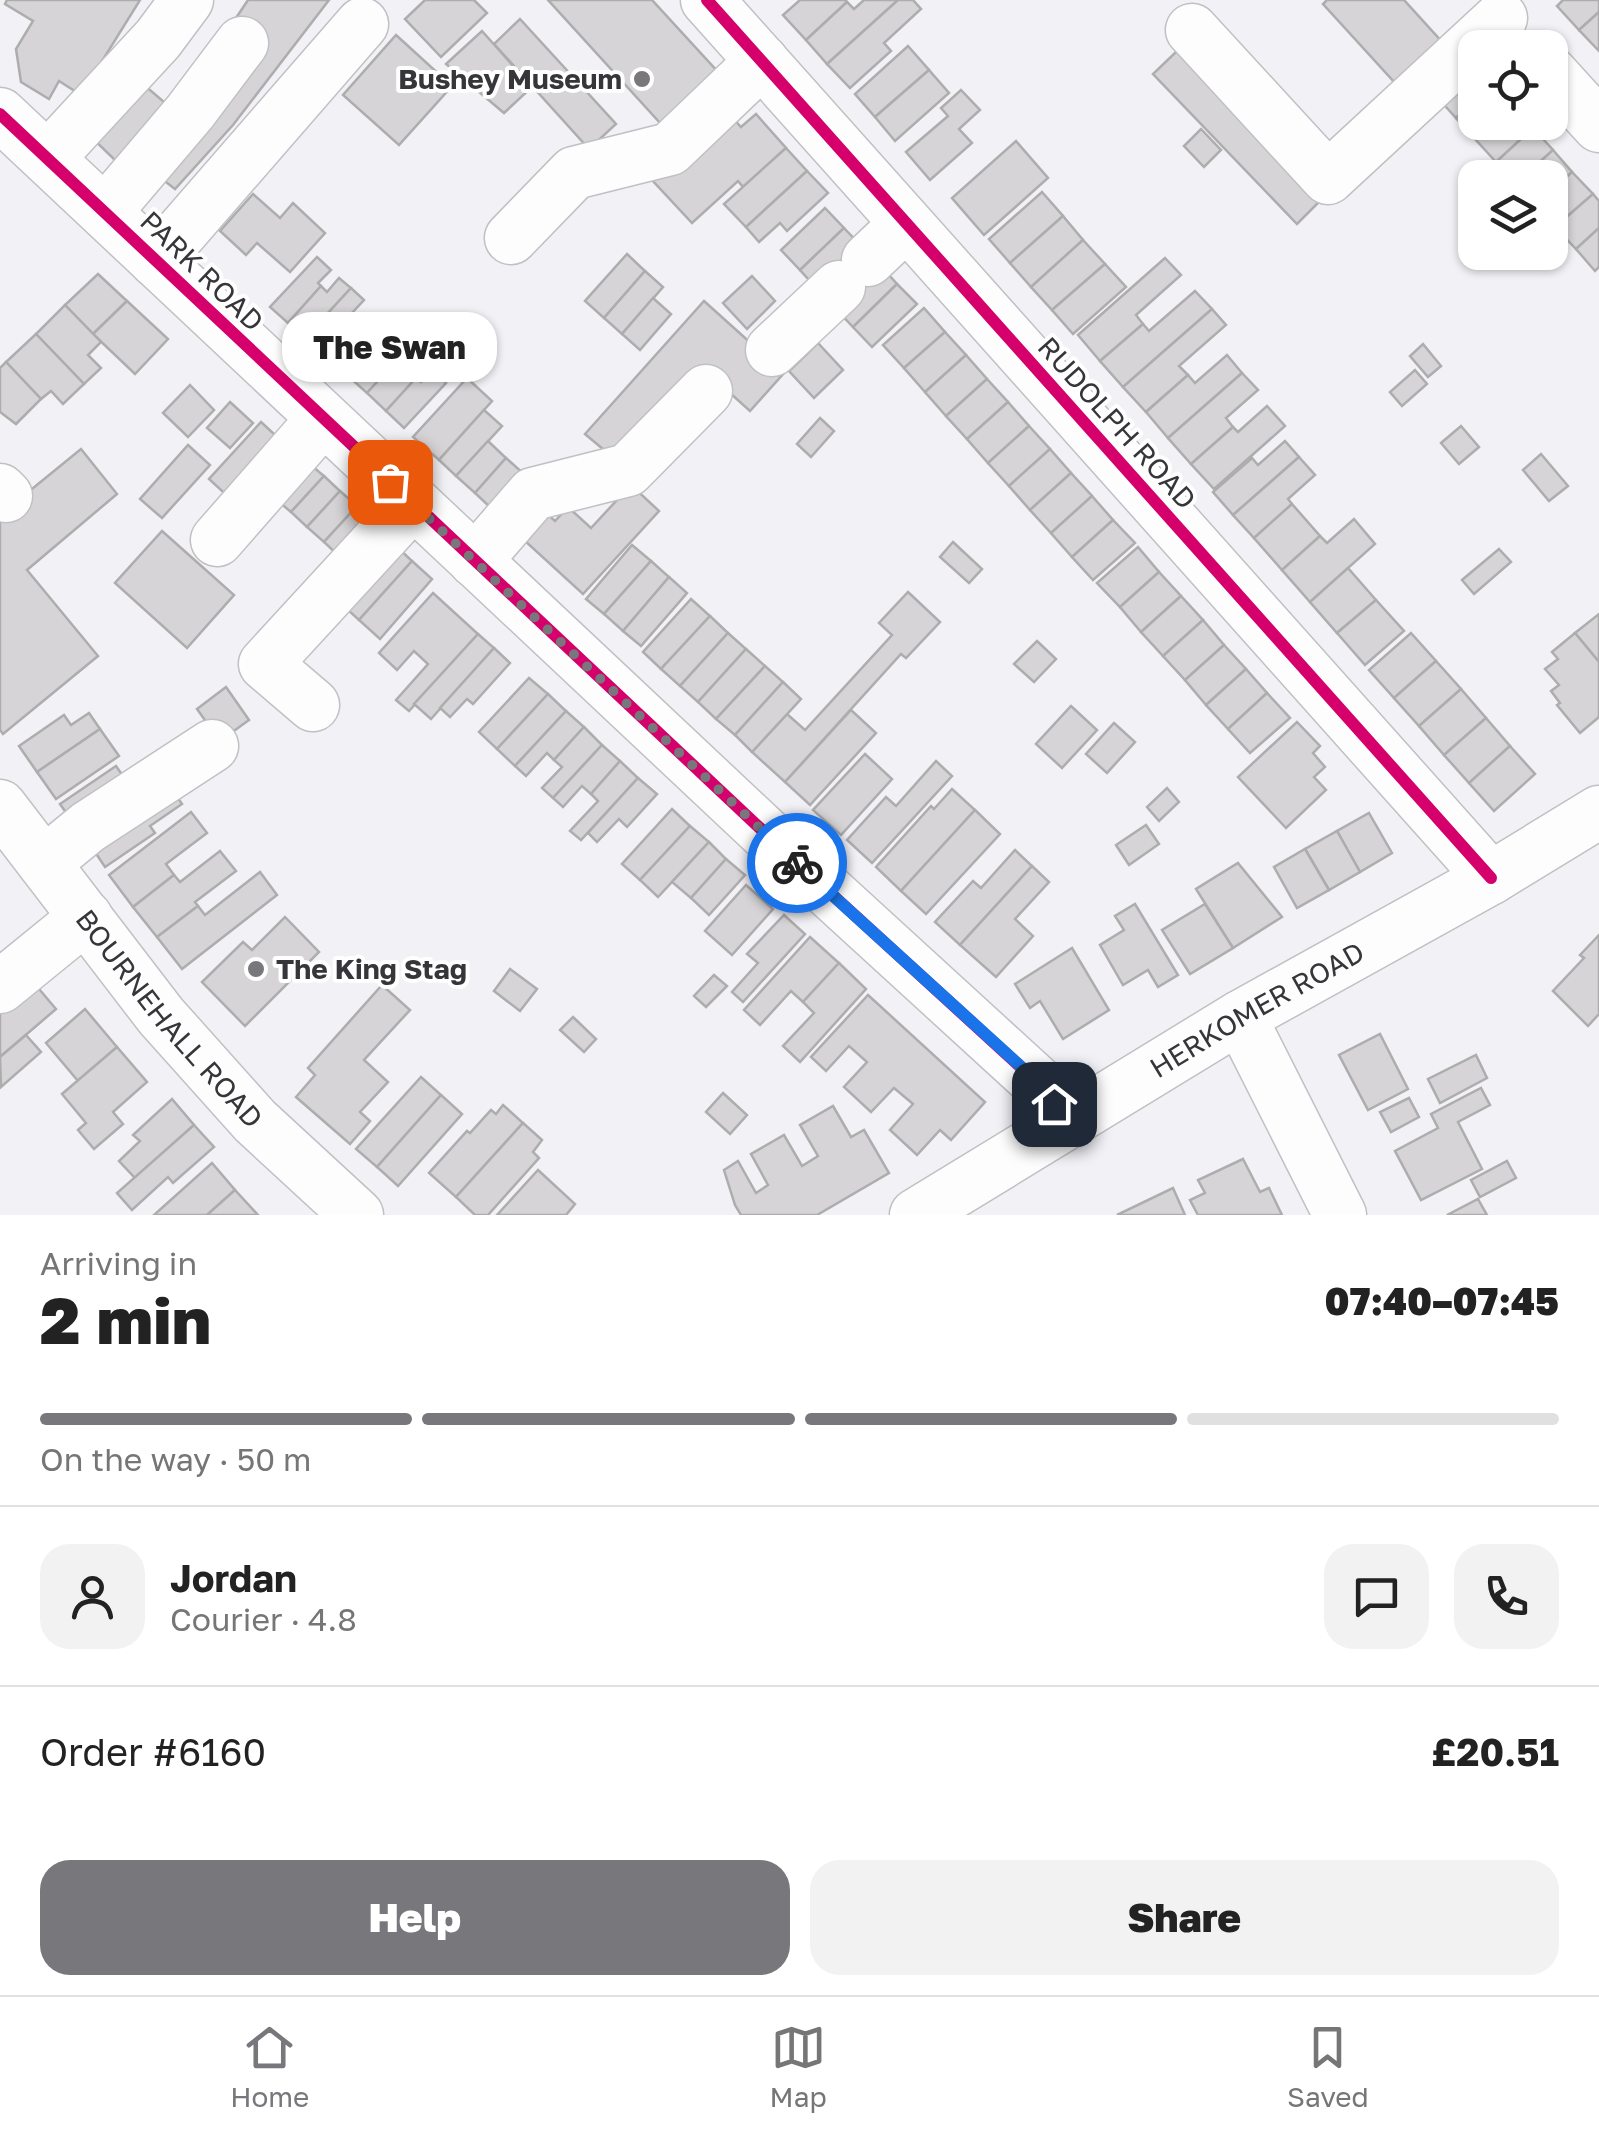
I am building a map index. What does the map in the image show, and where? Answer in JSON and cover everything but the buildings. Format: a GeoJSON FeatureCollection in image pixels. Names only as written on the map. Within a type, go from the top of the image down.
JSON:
{"type":"FeatureCollection","features":[{"type":"Feature","properties":{"kind":"street"},"geometry":{"type":"LineString","coordinates":[[49,157],[158,39],[187,0]]}},
{"type":"Feature","properties":{"kind":"street","name":"RUDOLPH ROAD"},"geometry":{"type":"LineString","coordinates":[[706,0],[1490,878]]}},
{"type":"Feature","properties":{"kind":"street"},"geometry":{"type":"LineString","coordinates":[[1192,30],[1328,178],[1512,18]]}},
{"type":"Feature","properties":{"kind":"street"},"geometry":{"type":"LineString","coordinates":[[156,261],[362,24]]}},
{"type":"Feature","properties":{"kind":"street"},"geometry":{"type":"LineString","coordinates":[[105,212],[190,112],[242,43]]}},
{"type":"Feature","properties":{"kind":"street"},"geometry":{"type":"LineString","coordinates":[[511,238],[574,173],[670,150],[762,61]]}},
{"type":"Feature","properties":{"kind":"street"},"geometry":{"type":"LineString","coordinates":[[1568,92],[1599,126]]}},
{"type":"Feature","properties":{"kind":"street","name":"PARK ROAD"},"geometry":{"type":"LineString","coordinates":[[0,114],[779,846],[1038,1082],[1067,1122]]}},
{"type":"Feature","properties":{"kind":"street"},"geometry":{"type":"LineString","coordinates":[[772,350],[906,224]]}},
{"type":"Feature","properties":{"kind":"street"},"geometry":{"type":"LineString","coordinates":[[475,561],[533,494],[628,470],[706,391]]}},
{"type":"Feature","properties":{"kind":"street"},"geometry":{"type":"LineString","coordinates":[[218,540],[323,419]]}},
{"type":"Feature","properties":{"kind":"street"},"geometry":{"type":"LineString","coordinates":[[314,705],[265,664],[413,503]]}},
{"type":"Feature","properties":{"kind":"street"},"geometry":{"type":"LineString","coordinates":[[44,863],[88,827],[212,746]]}},
{"type":"Feature","properties":{"kind":"street","name":"BOURNEHALL ROAD"},"geometry":{"type":"LineString","coordinates":[[0,806],[162,1016],[255,1121],[358,1215]]}},
{"type":"Feature","properties":{"kind":"street","name":"HERKOMER ROAD"},"geometry":{"type":"LineString","coordinates":[[916,1215],[1240,1017],[1490,878],[1599,812]]}},
{"type":"Feature","properties":{"kind":"street"},"geometry":{"type":"LineString","coordinates":[[0,987],[86,917]]}},
{"type":"Feature","properties":{"kind":"street"},"geometry":{"type":"LineString","coordinates":[[1240,1017],[1340,1215]]}},
{"type":"Feature","properties":{"kind":"cycle path"},"geometry":{"type":"LineString","coordinates":[[707,0],[1491,878]]}},
{"type":"Feature","properties":{"kind":"cycle path"},"geometry":{"type":"LineString","coordinates":[[0,114],[779,846],[1037,1082],[1067,1122]]}},
{"type":"Feature","properties":{"kind":"way so far"},"geometry":{"type":"LineString","coordinates":[[390,482],[797,863]]}},
{"type":"Feature","properties":{"kind":"place","name":"Bushey Museum"},"geometry":{"type":"Point","coordinates":[642,79]}},
{"type":"Feature","properties":{"kind":"place","name":"The Swan"},"geometry":{"type":"Point","coordinates":[390,482]}},
{"type":"Feature","properties":{"kind":"place","name":"The King Stag"},"geometry":{"type":"Point","coordinates":[256,969]}},
{"type":"Feature","properties":{"kind":"route"},"geometry":{"type":"LineString","coordinates":[[797,863],[1038,1082],[1054,1104]]}}]}
